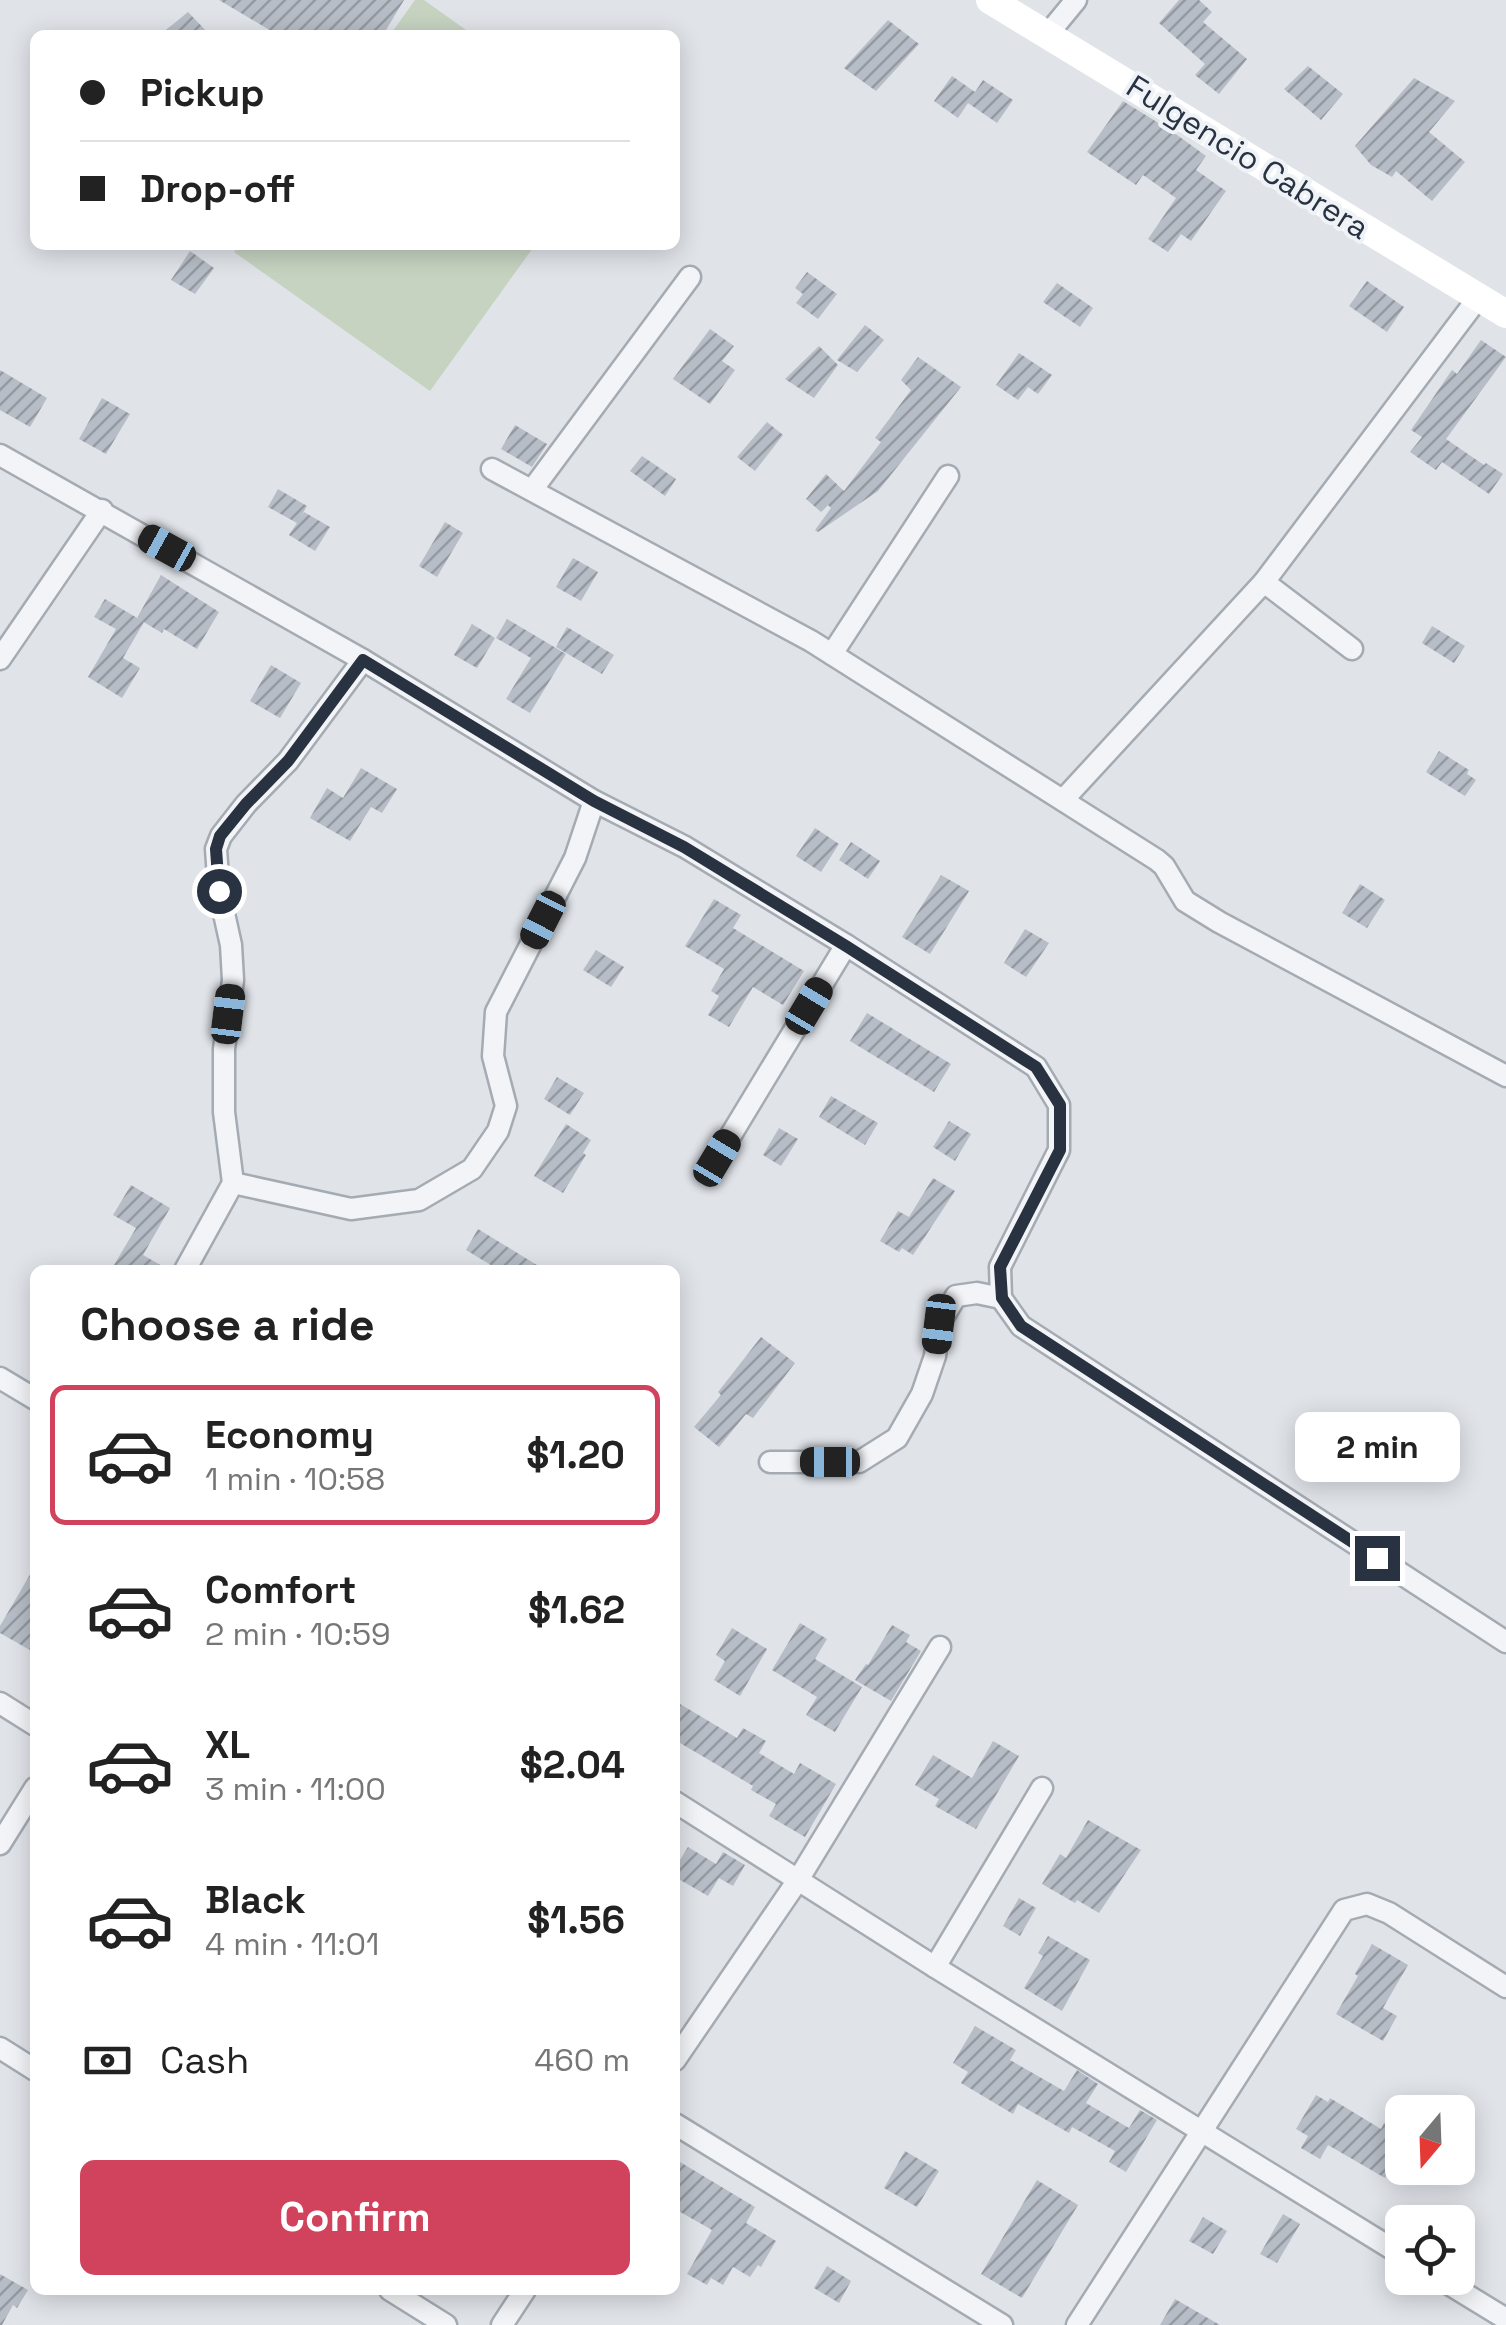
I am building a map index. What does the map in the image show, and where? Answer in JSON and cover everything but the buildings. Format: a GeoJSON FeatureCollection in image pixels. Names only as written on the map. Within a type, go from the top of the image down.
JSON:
{"type":"FeatureCollection","features":[{"type":"Feature","properties":{"kind":"main road","name":"Fulgencio Cabrera"},"geometry":{"type":"LineString","coordinates":[[990,0],[1506,314]]}},
{"type":"Feature","properties":{"kind":"street"},"geometry":{"type":"LineString","coordinates":[[1048,34],[1076,0]]}},
{"type":"Feature","properties":{"kind":"street"},"geometry":{"type":"LineString","coordinates":[[532,490],[690,276]]}},
{"type":"Feature","properties":{"kind":"street"},"geometry":{"type":"LineString","coordinates":[[1062,800],[1264,582],[1478,298]]}},
{"type":"Feature","properties":{"kind":"street"},"geometry":{"type":"LineString","coordinates":[[0,455],[363,660],[594,801],[684,847],[1036,1067],[1060,1105],[1060,1150],[1000,1267],[1002,1298],[1021,1326],[1506,1642]]}},
{"type":"Feature","properties":{"kind":"street"},"geometry":{"type":"LineString","coordinates":[[492,469],[832,654],[1157,860],[1186,901],[1219,922],[1506,1076]]}},
{"type":"Feature","properties":{"kind":"street"},"geometry":{"type":"LineString","coordinates":[[832,654],[948,476]]}},
{"type":"Feature","properties":{"kind":"street"},"geometry":{"type":"LineString","coordinates":[[0,659],[102,510]]}},
{"type":"Feature","properties":{"kind":"street"},"geometry":{"type":"LineString","coordinates":[[1264,582],[1352,649]]}},
{"type":"Feature","properties":{"kind":"street"},"geometry":{"type":"LineString","coordinates":[[188,1265],[233,1182],[224,1096],[231,945],[219,891],[216,849],[220,836],[288,761],[363,660]]}},
{"type":"Feature","properties":{"kind":"street"},"geometry":{"type":"LineString","coordinates":[[233,1182],[352,1209],[419,1200],[472,1169],[498,1131],[506,1106],[494,1056],[496,1012],[575,858],[594,801]]}},
{"type":"Feature","properties":{"kind":"street"},"geometry":{"type":"LineString","coordinates":[[717,1158],[846,946]]}},
{"type":"Feature","properties":{"kind":"street"},"geometry":{"type":"LineString","coordinates":[[770,1462],[859,1462],[896,1438],[922,1394],[935,1356],[939,1324],[956,1296],[977,1293],[1002,1298]]}},
{"type":"Feature","properties":{"kind":"street"},"geometry":{"type":"LineString","coordinates":[[0,1378],[30,1395]]}},
{"type":"Feature","properties":{"kind":"street"},"geometry":{"type":"LineString","coordinates":[[680,2053],[798,1880],[940,1648]]}},
{"type":"Feature","properties":{"kind":"street"},"geometry":{"type":"LineString","coordinates":[[0,1704],[30,1723]]}},
{"type":"Feature","properties":{"kind":"street"},"geometry":{"type":"LineString","coordinates":[[935,1966],[1042,1788]]}},
{"type":"Feature","properties":{"kind":"street"},"geometry":{"type":"LineString","coordinates":[[0,1844],[30,1796]]}},
{"type":"Feature","properties":{"kind":"street"},"geometry":{"type":"LineString","coordinates":[[680,1805],[1385,2244]]}},
{"type":"Feature","properties":{"kind":"street"},"geometry":{"type":"LineString","coordinates":[[1078,2325],[1344,1910],[1368,1904],[1389,1912],[1506,1987]]}},
{"type":"Feature","properties":{"kind":"street"},"geometry":{"type":"LineString","coordinates":[[0,2048],[30,2067]]}},
{"type":"Feature","properties":{"kind":"street"},"geometry":{"type":"LineString","coordinates":[[680,2127],[1002,2325]]}},
{"type":"Feature","properties":{"kind":"street"},"geometry":{"type":"LineString","coordinates":[[398,2295],[446,2325]]}},
{"type":"Feature","properties":{"kind":"street"},"geometry":{"type":"LineString","coordinates":[[502,2325],[522,2295]]}},
{"type":"Feature","properties":{"kind":"street"},"geometry":{"type":"LineString","coordinates":[[1467,2295],[1506,2319]]}},
{"type":"Feature","properties":{"kind":"green space"},"geometry":{"type":"Polygon","coordinates":[[[415,0],[424,0],[466,30],[394,30],[415,0]]]}},
{"type":"Feature","properties":{"kind":"green space"},"geometry":{"type":"Polygon","coordinates":[[[235,250],[531,250],[430,391],[235,250]]]}},
{"type":"Feature","properties":{"kind":"route"},"geometry":{"type":"LineString","coordinates":[[219,891],[216,849],[220,836],[288,761],[363,660],[594,801],[684,847],[1036,1067],[1060,1105],[1060,1150],[1000,1267],[1002,1298],[1021,1326],[1377,1558]]}}]}
